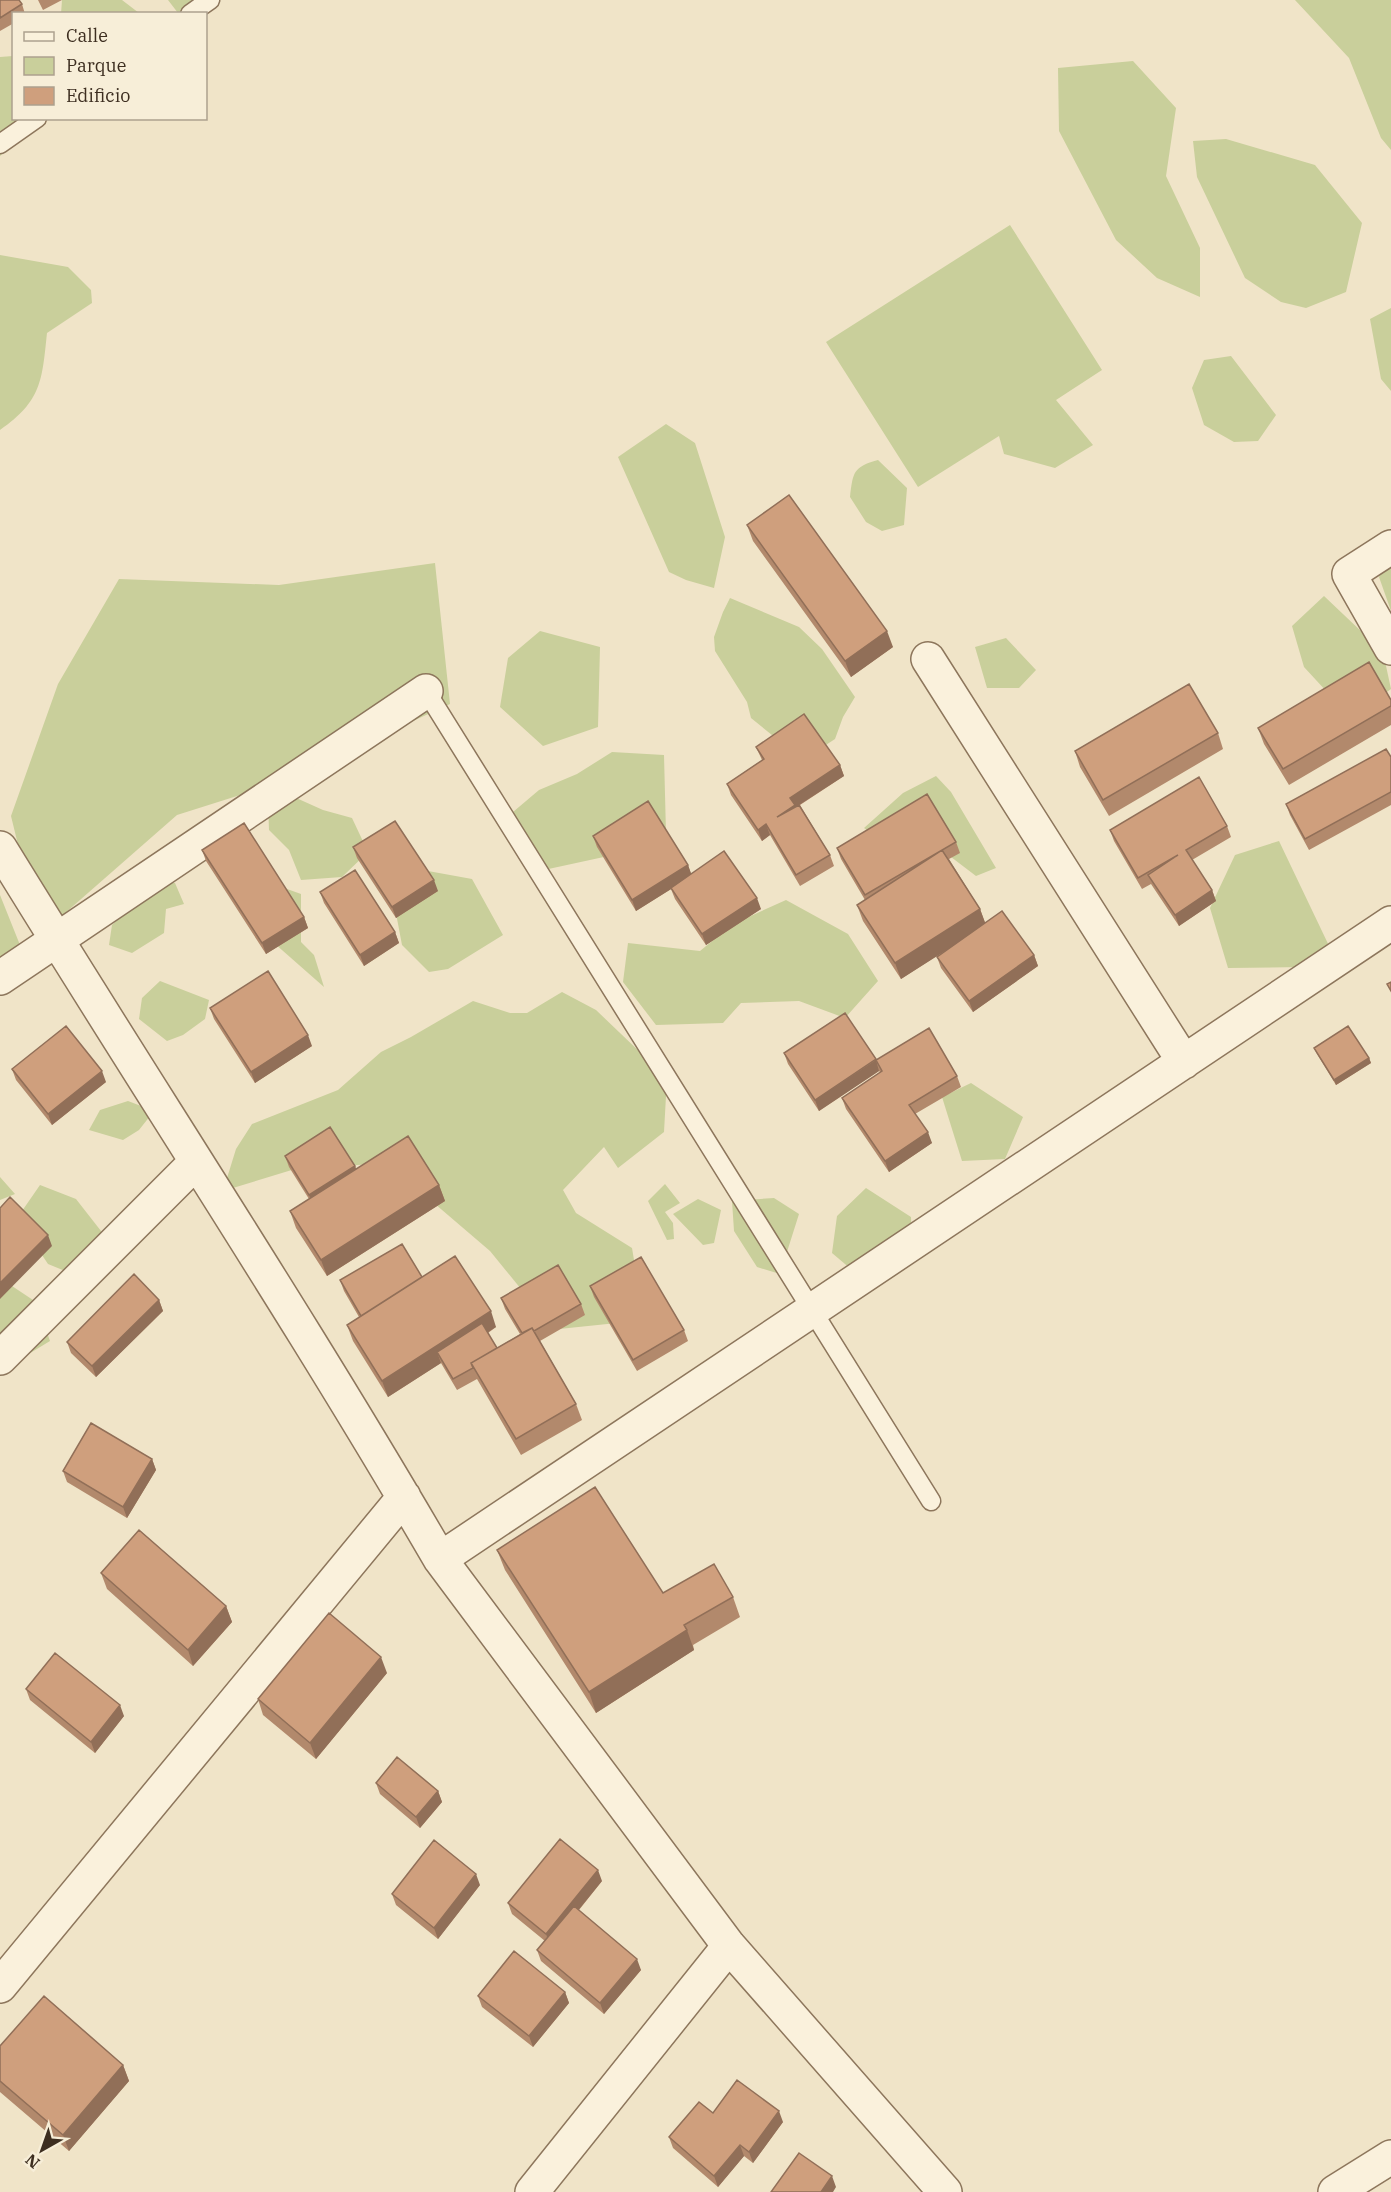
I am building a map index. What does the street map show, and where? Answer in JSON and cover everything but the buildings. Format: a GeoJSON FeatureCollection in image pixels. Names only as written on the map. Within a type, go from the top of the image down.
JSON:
{"type":"FeatureCollection","features":[{"type":"Feature","properties":{"kind":"street"},"geometry":{"type":"LineString","coordinates":[[1391,547],[1349,574],[1391,648]]}},
{"type":"Feature","properties":{"kind":"street"},"geometry":{"type":"LineString","coordinates":[[927,659],[1184,1062]]}},
{"type":"Feature","properties":{"kind":"street"},"geometry":{"type":"LineString","coordinates":[[0,978],[426,691]]}},
{"type":"Feature","properties":{"kind":"street"},"geometry":{"type":"LineString","coordinates":[[0,848],[404,1497],[440,1559],[729,1946],[945,2192]]}},
{"type":"Feature","properties":{"kind":"street"},"geometry":{"type":"LineString","coordinates":[[440,1559],[1391,923]]}},
{"type":"Feature","properties":{"kind":"street"},"geometry":{"type":"LineString","coordinates":[[0,1358],[196,1161]]}},
{"type":"Feature","properties":{"kind":"street"},"geometry":{"type":"LineString","coordinates":[[0,1986],[404,1497]]}},
{"type":"Feature","properties":{"kind":"street"},"geometry":{"type":"LineString","coordinates":[[532,2192],[729,1946]]}},
{"type":"Feature","properties":{"kind":"street"},"geometry":{"type":"LineString","coordinates":[[1335,2192],[1391,2157]]}},
{"type":"Feature","properties":{"kind":"lane"},"geometry":{"type":"LineString","coordinates":[[193,12],[210,0]]}},
{"type":"Feature","properties":{"kind":"lane"},"geometry":{"type":"LineString","coordinates":[[0,144],[34,120]]}},
{"type":"Feature","properties":{"kind":"lane"},"geometry":{"type":"LineString","coordinates":[[426,691],[932,1502]]}},
{"type":"Feature","properties":{"kind":"green space"},"geometry":{"type":"Polygon","coordinates":[[[62,0],[122,0],[138,12],[61,12],[62,0]]]}},
{"type":"Feature","properties":{"kind":"green space"},"geometry":{"type":"Polygon","coordinates":[[[168,0],[217,0],[201,12],[177,12],[168,0]]]}},
{"type":"Feature","properties":{"kind":"green space"},"geometry":{"type":"Polygon","coordinates":[[[1295,0],[1391,0],[1391,150],[1381,138],[1349,58],[1295,0]]]}},
{"type":"Feature","properties":{"kind":"green space"},"geometry":{"type":"Polygon","coordinates":[[[12,56],[12,120],[28,120],[31,128],[0,156],[0,57],[12,56]]]}},
{"type":"Feature","properties":{"kind":"green space"},"geometry":{"type":"Polygon","coordinates":[[[1133,61],[1176,108],[1166,176],[1200,248],[1200,297],[1157,278],[1116,240],[1059,131],[1058,68],[1133,61]]]}},
{"type":"Feature","properties":{"kind":"green space"},"geometry":{"type":"Polygon","coordinates":[[[1226,139],[1315,165],[1362,223],[1346,292],[1306,308],[1281,302],[1245,278],[1197,177],[1193,141],[1226,139]]]}},
{"type":"Feature","properties":{"kind":"green space"},"geometry":{"type":"Polygon","coordinates":[[[1010,225],[1102,370],[1056,400],[1093,445],[1055,468],[1004,454],[999,436],[918,487],[826,342],[1010,225]]]}},
{"type":"Feature","properties":{"kind":"green space"},"geometry":{"type":"Polygon","coordinates":[[[0,255],[68,267],[91,290],[92,303],[47,333],[41,377],[32,399],[14,419],[0,430],[0,255]]]}},
{"type":"Feature","properties":{"kind":"green space"},"geometry":{"type":"Polygon","coordinates":[[[1391,308],[1391,391],[1381,379],[1370,319],[1391,308]]]}},
{"type":"Feature","properties":{"kind":"green space"},"geometry":{"type":"Polygon","coordinates":[[[1231,356],[1276,415],[1258,441],[1234,442],[1204,425],[1192,388],[1204,360],[1231,356]]]}},
{"type":"Feature","properties":{"kind":"green space"},"geometry":{"type":"Polygon","coordinates":[[[666,424],[695,443],[725,537],[714,588],[686,580],[669,572],[618,457],[666,424]]]}},
{"type":"Feature","properties":{"kind":"green space"},"geometry":{"type":"Polygon","coordinates":[[[878,460],[907,488],[904,525],[882,531],[866,522],[850,497],[852,482],[859,468],[878,460]]]}},
{"type":"Feature","properties":{"kind":"green space"},"geometry":{"type":"Polygon","coordinates":[[[1391,555],[1391,611],[1379,577],[1391,555]]]}},
{"type":"Feature","properties":{"kind":"green space"},"geometry":{"type":"Polygon","coordinates":[[[435,563],[450,704],[278,783],[177,815],[40,935],[11,816],[58,684],[119,579],[279,585],[435,563]]]}},
{"type":"Feature","properties":{"kind":"green space"},"geometry":{"type":"Polygon","coordinates":[[[1324,596],[1383,652],[1391,689],[1351,718],[1304,667],[1292,626],[1324,596]]]}},
{"type":"Feature","properties":{"kind":"green space"},"geometry":{"type":"Polygon","coordinates":[[[730,598],[799,627],[822,649],[855,697],[843,717],[835,739],[803,760],[751,718],[747,702],[715,651],[714,637],[730,598]]]}},
{"type":"Feature","properties":{"kind":"green space"},"geometry":{"type":"Polygon","coordinates":[[[540,631],[600,647],[598,727],[543,746],[500,707],[508,658],[540,631]]]}},
{"type":"Feature","properties":{"kind":"green space"},"geometry":{"type":"Polygon","coordinates":[[[1006,638],[1036,670],[1019,688],[987,688],[975,647],[1006,638]]]}},
{"type":"Feature","properties":{"kind":"green space"},"geometry":{"type":"Polygon","coordinates":[[[612,752],[664,755],[666,833],[613,855],[530,873],[507,817],[539,790],[577,774],[612,752]]]}},
{"type":"Feature","properties":{"kind":"green space"},"geometry":{"type":"Polygon","coordinates":[[[936,776],[951,792],[996,868],[976,876],[930,841],[894,849],[864,828],[903,793],[936,776]]]}},
{"type":"Feature","properties":{"kind":"green space"},"geometry":{"type":"Polygon","coordinates":[[[294,797],[323,810],[352,818],[368,852],[342,877],[301,880],[289,850],[269,830],[268,803],[294,797]]]}},
{"type":"Feature","properties":{"kind":"green space"},"geometry":{"type":"Polygon","coordinates":[[[1279,841],[1331,950],[1303,967],[1228,968],[1210,908],[1235,855],[1279,841]]]}},
{"type":"Feature","properties":{"kind":"green space"},"geometry":{"type":"Polygon","coordinates":[[[428,871],[472,879],[503,935],[448,969],[429,972],[402,945],[395,908],[413,894],[428,871]]]}},
{"type":"Feature","properties":{"kind":"green space"},"geometry":{"type":"Polygon","coordinates":[[[259,879],[301,894],[301,942],[314,955],[324,987],[274,943],[259,879]]]}},
{"type":"Feature","properties":{"kind":"green space"},"geometry":{"type":"Polygon","coordinates":[[[160,882],[175,883],[184,904],[166,909],[164,933],[132,953],[109,945],[112,925],[150,888],[160,882]]]}},
{"type":"Feature","properties":{"kind":"green space"},"geometry":{"type":"Polygon","coordinates":[[[0,895],[24,955],[0,967],[0,895]]]}},
{"type":"Feature","properties":{"kind":"green space"},"geometry":{"type":"Polygon","coordinates":[[[786,900],[848,934],[878,981],[845,1018],[799,1001],[741,1003],[723,1023],[656,1025],[623,982],[628,943],[700,951],[733,924],[786,900]]]}},
{"type":"Feature","properties":{"kind":"green space"},"geometry":{"type":"Polygon","coordinates":[[[160,981],[209,1000],[205,1019],[183,1035],[167,1041],[139,1019],[142,998],[160,981]]]}},
{"type":"Feature","properties":{"kind":"green space"},"geometry":{"type":"Polygon","coordinates":[[[562,992],[596,1010],[667,1078],[664,1132],[618,1168],[604,1147],[563,1190],[576,1213],[632,1248],[640,1296],[617,1323],[559,1329],[547,1321],[490,1251],[407,1180],[373,1164],[295,1169],[223,1191],[236,1149],[252,1124],[338,1090],[381,1052],[473,1001],[510,1013],[527,1013],[562,992]]]}},
{"type":"Feature","properties":{"kind":"green space"},"geometry":{"type":"Polygon","coordinates":[[[971,1083],[1023,1117],[1005,1159],[962,1161],[942,1097],[971,1083]]]}},
{"type":"Feature","properties":{"kind":"green space"},"geometry":{"type":"Polygon","coordinates":[[[128,1101],[154,1111],[139,1130],[123,1140],[89,1130],[100,1110],[128,1101]]]}},
{"type":"Feature","properties":{"kind":"green space"},"geometry":{"type":"Polygon","coordinates":[[[0,1177],[15,1194],[0,1200],[0,1177]]]}},
{"type":"Feature","properties":{"kind":"green space"},"geometry":{"type":"Polygon","coordinates":[[[665,1184],[680,1203],[665,1212],[673,1223],[674,1239],[667,1240],[648,1201],[665,1184]]]}},
{"type":"Feature","properties":{"kind":"green space"},"geometry":{"type":"Polygon","coordinates":[[[40,1185],[76,1199],[101,1231],[109,1256],[70,1273],[48,1264],[34,1243],[22,1211],[40,1185]]]}},
{"type":"Feature","properties":{"kind":"green space"},"geometry":{"type":"Polygon","coordinates":[[[866,1188],[911,1217],[912,1254],[871,1286],[832,1253],[837,1216],[866,1188]]]}},
{"type":"Feature","properties":{"kind":"green space"},"geometry":{"type":"Polygon","coordinates":[[[774,1198],[799,1214],[780,1274],[757,1267],[734,1231],[732,1201],[774,1198]]]}},
{"type":"Feature","properties":{"kind":"green space"},"geometry":{"type":"Polygon","coordinates":[[[698,1199],[721,1210],[714,1243],[703,1245],[673,1214],[698,1199]]]}},
{"type":"Feature","properties":{"kind":"green space"},"geometry":{"type":"Polygon","coordinates":[[[0,1278],[36,1302],[50,1341],[22,1358],[0,1359],[0,1278]]]}}]}
